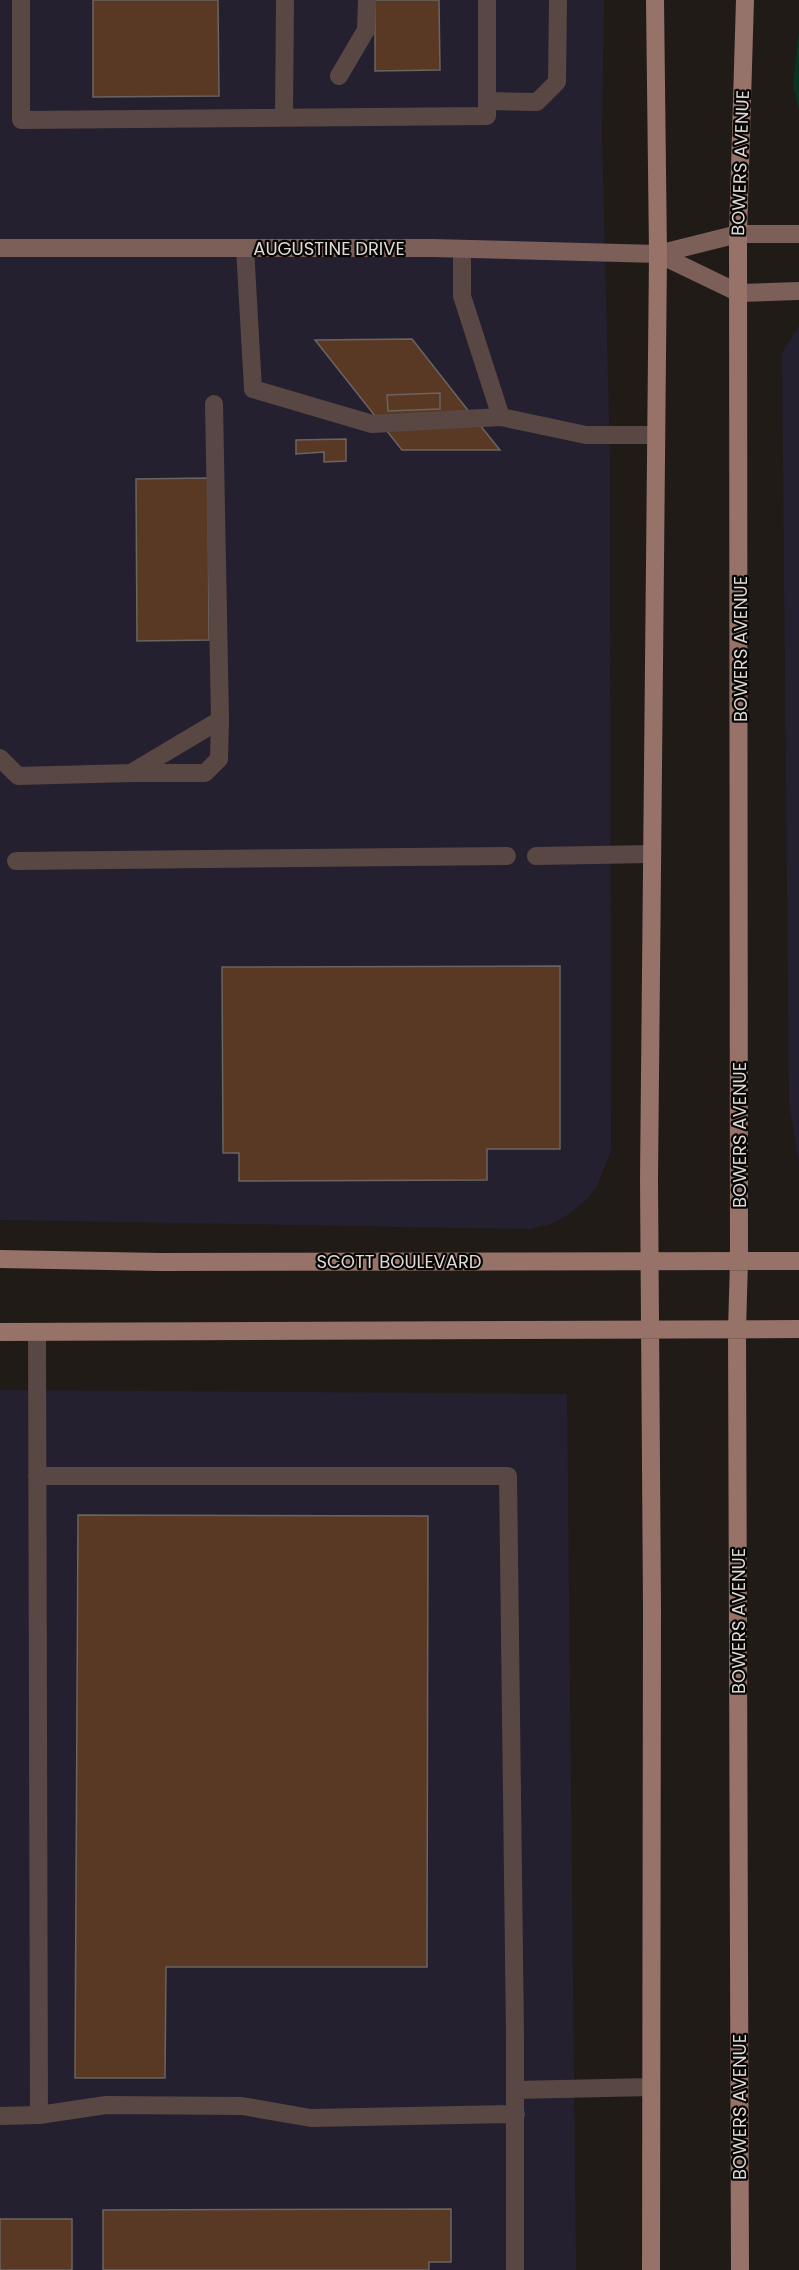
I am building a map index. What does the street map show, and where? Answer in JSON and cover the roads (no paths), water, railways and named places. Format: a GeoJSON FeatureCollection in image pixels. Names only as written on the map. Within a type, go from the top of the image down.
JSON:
{"type":"FeatureCollection","features":[{"type":"Feature","properties":{"kind":"main road"},"geometry":{"type":"LineString","coordinates":[[651,2270],[651,1262],[649,1179],[658,254],[655,0]]}},
{"type":"Feature","properties":{"kind":"main road","name":"BOWERS AVENUE"},"geometry":{"type":"LineString","coordinates":[[740,2270],[737,1330],[739,1261],[738,234],[745,0]]}},
{"type":"Feature","properties":{"kind":"main road","name":"SCOTT BOULEVARD"},"geometry":{"type":"LineString","coordinates":[[0,1259],[799,1261]]}},
{"type":"Feature","properties":{"kind":"main road"},"geometry":{"type":"LineString","coordinates":[[0,1332],[799,1329]]}},
{"type":"Feature","properties":{"kind":"street","name":"AUGUSTINE DRIVE"},"geometry":{"type":"LineString","coordinates":[[0,248],[462,249],[658,254],[738,234],[799,234]]}},
{"type":"Feature","properties":{"kind":"street","name":"AUGUSTINE DRIVE"},"geometry":{"type":"LineString","coordinates":[[658,254],[739,293],[799,291]]}},
{"type":"Feature","properties":{"kind":"lane"},"geometry":{"type":"LineString","coordinates":[[21,0],[21,120],[487,116],[487,0]]}},
{"type":"Feature","properties":{"kind":"lane"},"geometry":{"type":"LineString","coordinates":[[284,117],[285,0]]}},
{"type":"Feature","properties":{"kind":"lane"},"geometry":{"type":"LineString","coordinates":[[339,76],[366,30],[367,0]]}},
{"type":"Feature","properties":{"kind":"lane"},"geometry":{"type":"LineString","coordinates":[[487,101],[537,102],[557,82],[558,0]]}},
{"type":"Feature","properties":{"kind":"lane"},"geometry":{"type":"LineString","coordinates":[[245,248],[253,389],[372,424],[501,417],[586,435],[656,435]]}},
{"type":"Feature","properties":{"kind":"lane"},"geometry":{"type":"LineString","coordinates":[[462,249],[462,296],[501,417]]}},
{"type":"Feature","properties":{"kind":"lane"},"geometry":{"type":"LineString","coordinates":[[0,758],[18,776],[204,773],[219,759],[214,404]]}},
{"type":"Feature","properties":{"kind":"lane"},"geometry":{"type":"LineString","coordinates":[[131,773],[220,720]]}},
{"type":"Feature","properties":{"kind":"lane"},"geometry":{"type":"LineString","coordinates":[[536,856],[652,854]]}},
{"type":"Feature","properties":{"kind":"lane"},"geometry":{"type":"LineString","coordinates":[[16,861],[507,856]]}},
{"type":"Feature","properties":{"kind":"lane"},"geometry":{"type":"LineString","coordinates":[[37,1332],[39,2115]]}},
{"type":"Feature","properties":{"kind":"lane"},"geometry":{"type":"LineString","coordinates":[[37,1476],[508,1476],[516,2115],[515,2270]]}},
{"type":"Feature","properties":{"kind":"lane"},"geometry":{"type":"LineString","coordinates":[[515,2090],[651,2087]]}},
{"type":"Feature","properties":{"kind":"lane"},"geometry":{"type":"LineString","coordinates":[[0,2116],[39,2115],[106,2104],[242,2106],[311,2118],[516,2115]]}}]}
